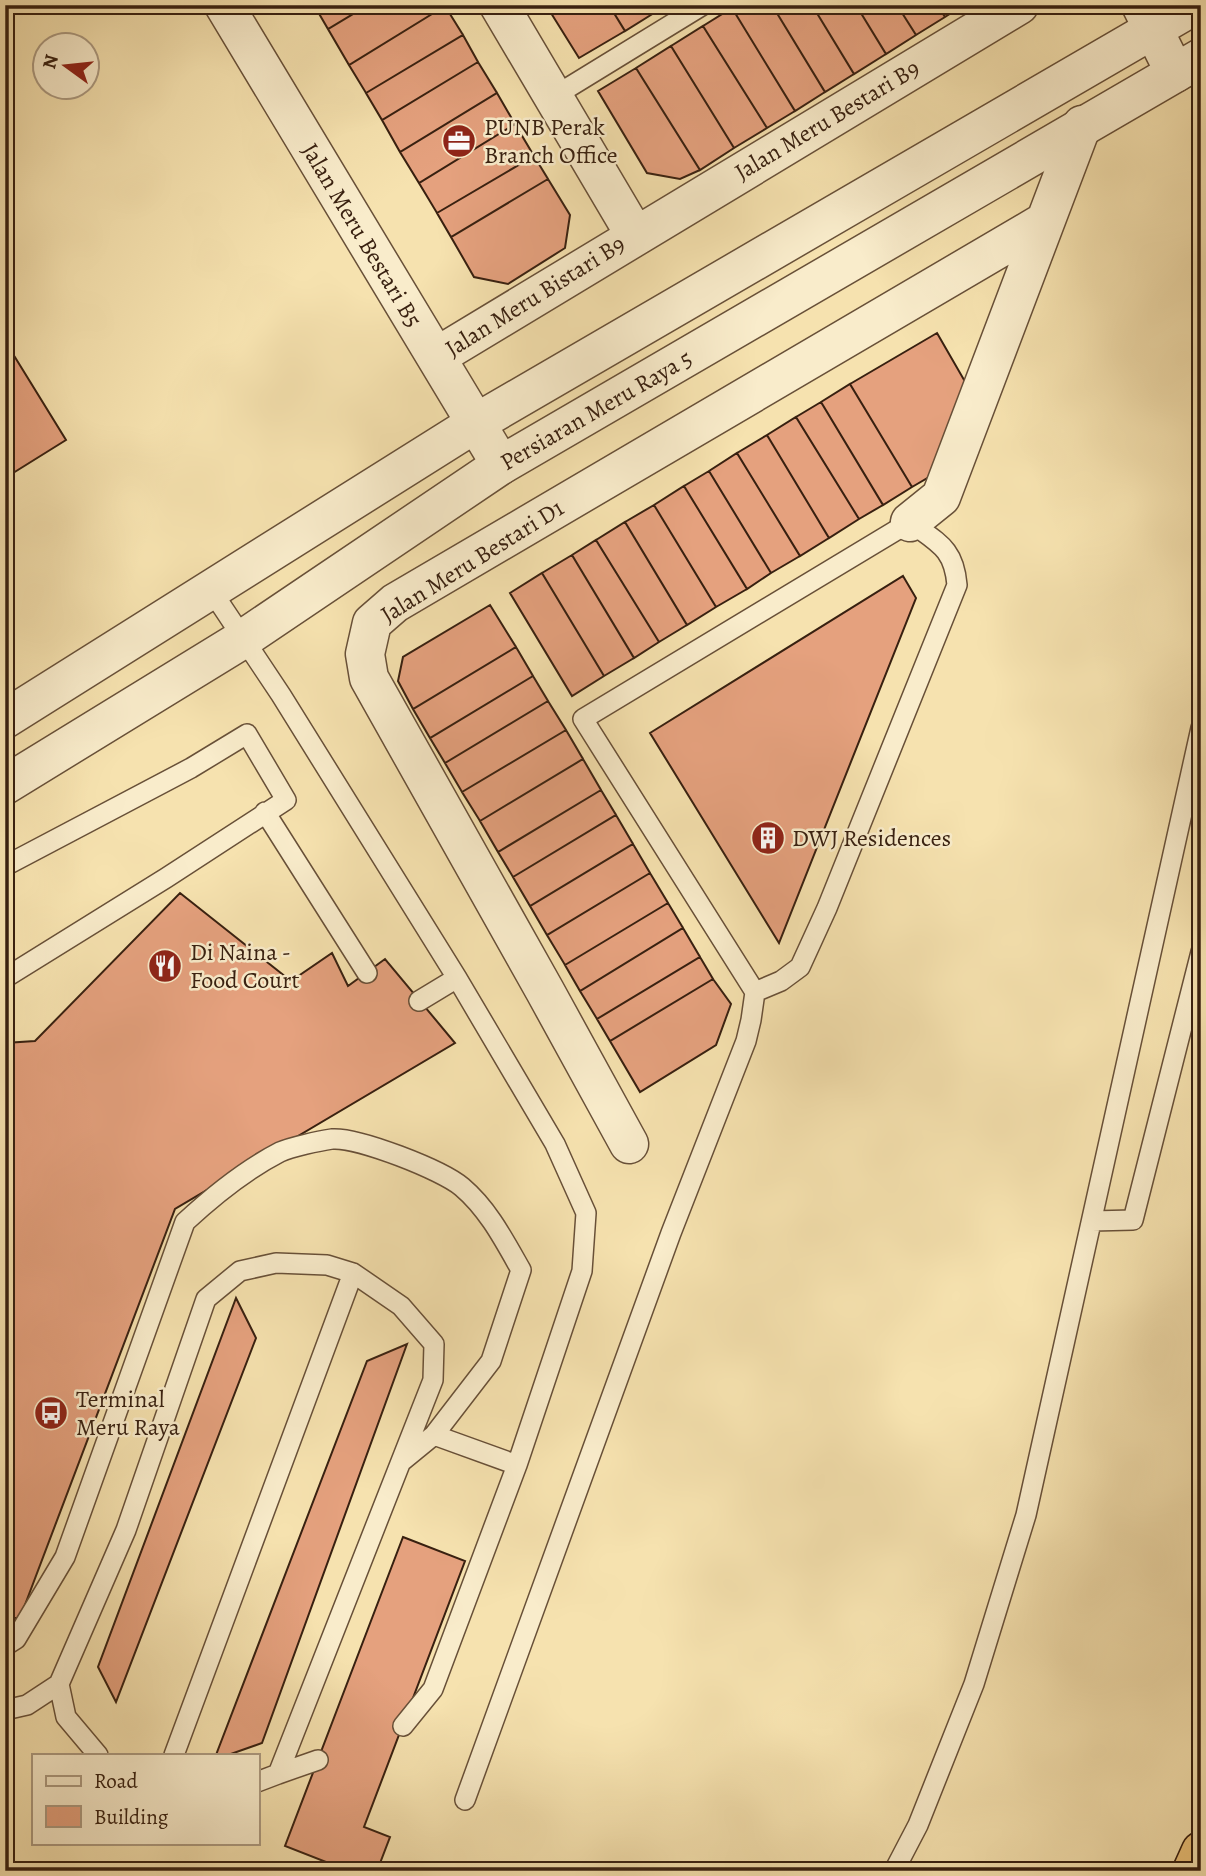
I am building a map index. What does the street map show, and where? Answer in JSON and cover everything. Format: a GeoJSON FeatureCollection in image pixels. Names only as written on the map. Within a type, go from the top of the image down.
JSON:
{"type":"FeatureCollection","features":[{"type":"Feature","properties":{"kind":"highway"},"geometry":{"type":"LineString","coordinates":[[1192,1871],[1201,1851]]}},
{"type":"Feature","properties":{"kind":"street","name":"Jalan Meru Bestari B5"},"geometry":{"type":"LineString","coordinates":[[225,5],[500,465]]}},
{"type":"Feature","properties":{"kind":"street"},"geometry":{"type":"LineString","coordinates":[[499,5],[635,235]]}},
{"type":"Feature","properties":{"kind":"street","name":"Jalan Meru Bestari B9"},"geometry":{"type":"LineString","coordinates":[[635,235],[1019,5]]}},
{"type":"Feature","properties":{"kind":"street","name":"Persiaran Meru Raya 5"},"geometry":{"type":"LineString","coordinates":[[5,719],[476,424],[1147,18],[1195,5]]}},
{"type":"Feature","properties":{"kind":"street"},"geometry":{"type":"LineString","coordinates":[[1147,18],[1188,65]]}},
{"type":"Feature","properties":{"kind":"street","name":"Persiaran Meru Raya 5"},"geometry":{"type":"LineString","coordinates":[[5,785],[243,639],[500,465],[1188,65]]}},
{"type":"Feature","properties":{"kind":"street"},"geometry":{"type":"LineString","coordinates":[[910,522],[941,497],[1082,125]]}},
{"type":"Feature","properties":{"kind":"street","name":"Jalan Meru Bestari D1"},"geometry":{"type":"LineString","coordinates":[[629,1144],[369,678],[365,654],[372,623],[395,603],[1044,222]]}},
{"type":"Feature","properties":{"kind":"street","name":"Jalan Meru Bistari B9"},"geometry":{"type":"LineString","coordinates":[[436,357],[635,235]]}},
{"type":"Feature","properties":{"kind":"lane"},"geometry":{"type":"LineString","coordinates":[[553,97],[703,5]]}},
{"type":"Feature","properties":{"kind":"lane"},"geometry":{"type":"LineString","coordinates":[[465,1800],[671,1233],[746,1041],[755,992],[583,719],[910,522],[943,547],[956,564],[957,585],[827,908],[800,967],[781,981],[755,992]]}},
{"type":"Feature","properties":{"kind":"lane"},"geometry":{"type":"LineString","coordinates":[[211,590],[281,695],[457,978],[555,1144],[586,1213],[582,1271],[517,1465],[433,1689],[403,1726]]}},
{"type":"Feature","properties":{"kind":"lane"},"geometry":{"type":"LineString","coordinates":[[894,1871],[918,1825],[974,1684],[1022,1528],[1201,728]]}},
{"type":"Feature","properties":{"kind":"lane"},"geometry":{"type":"LineString","coordinates":[[5,866],[191,768],[247,734],[286,800],[5,978]]}},
{"type":"Feature","properties":{"kind":"lane"},"geometry":{"type":"LineString","coordinates":[[265,813],[368,973]]}},
{"type":"Feature","properties":{"kind":"lane"},"geometry":{"type":"LineString","coordinates":[[1092,1221],[1133,1220],[1201,952]]}},
{"type":"Feature","properties":{"kind":"lane"},"geometry":{"type":"LineString","coordinates":[[419,1001],[457,978]]}},
{"type":"Feature","properties":{"kind":"lane"},"geometry":{"type":"LineString","coordinates":[[5,1646],[16,1639],[65,1557],[185,1222],[214,1195],[281,1151],[333,1139],[370,1146],[417,1163],[461,1186],[497,1227],[520,1270],[491,1361],[434,1435],[400,1462]]}},
{"type":"Feature","properties":{"kind":"lane"},"geometry":{"type":"LineString","coordinates":[[5,1710],[27,1705],[59,1684],[126,1530],[206,1299],[240,1271],[276,1263],[327,1265],[353,1273],[401,1306],[434,1345],[433,1380],[278,1774]]}},
{"type":"Feature","properties":{"kind":"lane"},"geometry":{"type":"LineString","coordinates":[[174,1754],[353,1273]]}},
{"type":"Feature","properties":{"kind":"lane"},"geometry":{"type":"LineString","coordinates":[[434,1435],[517,1465]]}},
{"type":"Feature","properties":{"kind":"lane"},"geometry":{"type":"LineString","coordinates":[[59,1684],[66,1717],[97,1754]]}},
{"type":"Feature","properties":{"kind":"lane"},"geometry":{"type":"LineString","coordinates":[[259,1781],[318,1760]]}},
{"type":"Feature","properties":{"kind":"building"},"geometry":{"type":"Polygon","coordinates":[[[314,5],[368,5],[328,29],[314,5]]]}},
{"type":"Feature","properties":{"kind":"building"},"geometry":{"type":"Polygon","coordinates":[[[368,5],[445,6],[349,65],[328,29],[368,5]]]}},
{"type":"Feature","properties":{"kind":"building"},"geometry":{"type":"Polygon","coordinates":[[[546,5],[609,5],[625,31],[579,58],[546,5]]]}},
{"type":"Feature","properties":{"kind":"building"},"geometry":{"type":"Polygon","coordinates":[[[609,5],[649,5],[654,13],[625,31],[609,5]]]}},
{"type":"Feature","properties":{"kind":"building"},"geometry":{"type":"Polygon","coordinates":[[[736,5],[772,5],[825,92],[795,111],[732,8],[736,5]]]}},
{"type":"Feature","properties":{"kind":"building"},"geometry":{"type":"Polygon","coordinates":[[[772,5],[812,5],[854,74],[825,92],[772,5]]]}},
{"type":"Feature","properties":{"kind":"building"},"geometry":{"type":"Polygon","coordinates":[[[812,5],[856,5],[886,54],[854,74],[812,5]]]}},
{"type":"Feature","properties":{"kind":"building"},"geometry":{"type":"Polygon","coordinates":[[[856,5],[897,5],[916,35],[886,54],[856,5]]]}},
{"type":"Feature","properties":{"kind":"building"},"geometry":{"type":"Polygon","coordinates":[[[897,5],[937,5],[945,17],[916,35],[897,5]]]}},
{"type":"Feature","properties":{"kind":"building"},"geometry":{"type":"Polygon","coordinates":[[[937,5],[964,5],[945,17],[937,5]]]}},
{"type":"Feature","properties":{"kind":"building"},"geometry":{"type":"Polygon","coordinates":[[[445,6],[463,35],[366,93],[349,65],[445,6]]]}},
{"type":"Feature","properties":{"kind":"building"},"geometry":{"type":"Polygon","coordinates":[[[732,8],[795,111],[767,128],[703,26],[732,8]]]}},
{"type":"Feature","properties":{"kind":"building"},"geometry":{"type":"Polygon","coordinates":[[[703,26],[767,128],[734,148],[671,46],[703,26]]]}},
{"type":"Feature","properties":{"kind":"building"},"geometry":{"type":"Polygon","coordinates":[[[463,35],[478,62],[382,120],[366,93],[463,35]]]}},
{"type":"Feature","properties":{"kind":"building"},"geometry":{"type":"Polygon","coordinates":[[[671,46],[734,148],[700,170],[636,68],[671,46]]]}},
{"type":"Feature","properties":{"kind":"building"},"geometry":{"type":"Polygon","coordinates":[[[478,62],[497,93],[400,152],[382,120],[478,62]]]}},
{"type":"Feature","properties":{"kind":"building"},"geometry":{"type":"Polygon","coordinates":[[[636,68],[700,170],[680,179],[647,173],[598,91],[636,68]]]}},
{"type":"Feature","properties":{"kind":"building"},"geometry":{"type":"Polygon","coordinates":[[[497,93],[515,124],[419,183],[400,152],[497,93]]]}},
{"type":"Feature","properties":{"kind":"building"},"geometry":{"type":"Polygon","coordinates":[[[515,124],[534,156],[437,213],[419,183],[515,124]]]}},
{"type":"Feature","properties":{"kind":"building"},"geometry":{"type":"Polygon","coordinates":[[[534,156],[548,179],[451,237],[437,213],[534,156]]]}},
{"type":"Feature","properties":{"kind":"building"},"geometry":{"type":"Polygon","coordinates":[[[548,179],[570,215],[565,248],[508,284],[474,277],[451,237],[548,179]]]}},
{"type":"Feature","properties":{"kind":"building"},"geometry":{"type":"Polygon","coordinates":[[[937,333],[967,385],[929,477],[912,487],[850,384],[937,333]]]}},
{"type":"Feature","properties":{"kind":"building"},"geometry":{"type":"Polygon","coordinates":[[[5,341],[66,440],[5,478],[5,341]]]}},
{"type":"Feature","properties":{"kind":"building"},"geometry":{"type":"Polygon","coordinates":[[[850,384],[912,487],[883,505],[821,402],[850,384]]]}},
{"type":"Feature","properties":{"kind":"building"},"geometry":{"type":"Polygon","coordinates":[[[821,402],[883,505],[859,519],[796,417],[821,402]]]}},
{"type":"Feature","properties":{"kind":"building"},"geometry":{"type":"Polygon","coordinates":[[[796,417],[859,519],[829,538],[767,435],[796,417]]]}},
{"type":"Feature","properties":{"kind":"building"},"geometry":{"type":"Polygon","coordinates":[[[767,435],[829,538],[800,556],[737,453],[767,435]]]}},
{"type":"Feature","properties":{"kind":"building"},"geometry":{"type":"Polygon","coordinates":[[[737,453],[800,556],[771,573],[709,471],[737,453]]]}},
{"type":"Feature","properties":{"kind":"building"},"geometry":{"type":"Polygon","coordinates":[[[709,471],[771,573],[747,589],[684,486],[709,471]]]}},
{"type":"Feature","properties":{"kind":"building"},"geometry":{"type":"Polygon","coordinates":[[[684,486],[747,589],[716,607],[654,505],[684,486]]]}},
{"type":"Feature","properties":{"kind":"building"},"geometry":{"type":"Polygon","coordinates":[[[654,505],[716,607],[687,625],[625,522],[654,505]]]}},
{"type":"Feature","properties":{"kind":"building"},"geometry":{"type":"Polygon","coordinates":[[[625,522],[687,625],[659,642],[596,540],[625,522]]]}},
{"type":"Feature","properties":{"kind":"building"},"geometry":{"type":"Polygon","coordinates":[[[596,540],[659,642],[634,658],[572,555],[596,540]]]}},
{"type":"Feature","properties":{"kind":"building"},"geometry":{"type":"Polygon","coordinates":[[[572,555],[634,658],[604,676],[542,573],[572,555]]]}},
{"type":"Feature","properties":{"kind":"building"},"geometry":{"type":"Polygon","coordinates":[[[542,573],[604,676],[572,696],[510,593],[542,573]]]}},
{"type":"Feature","properties":{"kind":"building","name":"DWJ Residences"},"geometry":{"type":"Polygon","coordinates":[[[903,576],[916,598],[779,943],[650,733],[903,576]]]}},
{"type":"Feature","properties":{"kind":"building"},"geometry":{"type":"Polygon","coordinates":[[[490,605],[516,647],[413,709],[398,681],[403,657],[490,605]]]}},
{"type":"Feature","properties":{"kind":"building"},"geometry":{"type":"Polygon","coordinates":[[[516,647],[533,676],[430,738],[413,709],[516,647]]]}},
{"type":"Feature","properties":{"kind":"building"},"geometry":{"type":"Polygon","coordinates":[[[533,676],[548,701],[445,763],[430,738],[533,676]]]}},
{"type":"Feature","properties":{"kind":"building"},"geometry":{"type":"Polygon","coordinates":[[[548,701],[566,730],[462,792],[445,763],[548,701]]]}},
{"type":"Feature","properties":{"kind":"building"},"geometry":{"type":"Polygon","coordinates":[[[566,730],[583,759],[480,821],[462,792],[566,730]]]}},
{"type":"Feature","properties":{"kind":"building"},"geometry":{"type":"Polygon","coordinates":[[[583,759],[601,790],[498,852],[480,821],[583,759]]]}},
{"type":"Feature","properties":{"kind":"building"},"geometry":{"type":"Polygon","coordinates":[[[601,790],[616,815],[513,877],[498,852],[601,790]]]}},
{"type":"Feature","properties":{"kind":"building"},"geometry":{"type":"Polygon","coordinates":[[[616,815],[633,844],[530,906],[513,877],[616,815]]]}},
{"type":"Feature","properties":{"kind":"building"},"geometry":{"type":"Polygon","coordinates":[[[633,844],[650,873],[547,935],[530,906],[633,844]]]}},
{"type":"Feature","properties":{"kind":"building"},"geometry":{"type":"Polygon","coordinates":[[[650,873],[668,903],[565,965],[547,935],[650,873]]]}},
{"type":"Feature","properties":{"kind":"building","name":"Terminal Meru Raya"},"geometry":{"type":"Polygon","coordinates":[[[180,893],[291,981],[332,953],[348,986],[385,959],[455,1043],[175,1209],[20,1618],[5,1618],[5,1043],[35,1041],[180,893]]]}},
{"type":"Feature","properties":{"kind":"building"},"geometry":{"type":"Polygon","coordinates":[[[668,903],[683,928],[580,991],[565,965],[668,903]]]}},
{"type":"Feature","properties":{"kind":"building"},"geometry":{"type":"Polygon","coordinates":[[[683,928],[700,957],[597,1019],[580,991],[683,928]]]}},
{"type":"Feature","properties":{"kind":"building"},"geometry":{"type":"Polygon","coordinates":[[[700,957],[713,979],[610,1041],[597,1019],[700,957]]]}},
{"type":"Feature","properties":{"kind":"building"},"geometry":{"type":"Polygon","coordinates":[[[713,979],[731,1004],[716,1045],[640,1092],[610,1041],[713,979]]]}},
{"type":"Feature","properties":{"kind":"building"},"geometry":{"type":"Polygon","coordinates":[[[236,1298],[256,1338],[116,1702],[98,1667],[236,1298]]]}},
{"type":"Feature","properties":{"kind":"building"},"geometry":{"type":"Polygon","coordinates":[[[407,1344],[262,1743],[231,1754],[216,1754],[367,1361],[407,1344]]]}},
{"type":"Feature","properties":{"kind":"building"},"geometry":{"type":"Polygon","coordinates":[[[403,1537],[465,1561],[364,1827],[390,1837],[377,1871],[349,1871],[285,1846],[403,1537]]]}},
{"type":"Feature","properties":{"kind":"place","name":"PUNB Perak Branch Office"},"geometry":{"type":"Point","coordinates":[459,141]}},
{"type":"Feature","properties":{"kind":"place","name":"DWJ Residences"},"geometry":{"type":"Point","coordinates":[768,838]}},
{"type":"Feature","properties":{"kind":"place","name":"Di Naina - Food Court"},"geometry":{"type":"Point","coordinates":[165,966]}},
{"type":"Feature","properties":{"kind":"place","name":"Terminal Meru Raya"},"geometry":{"type":"Point","coordinates":[51,1413]}}]}
